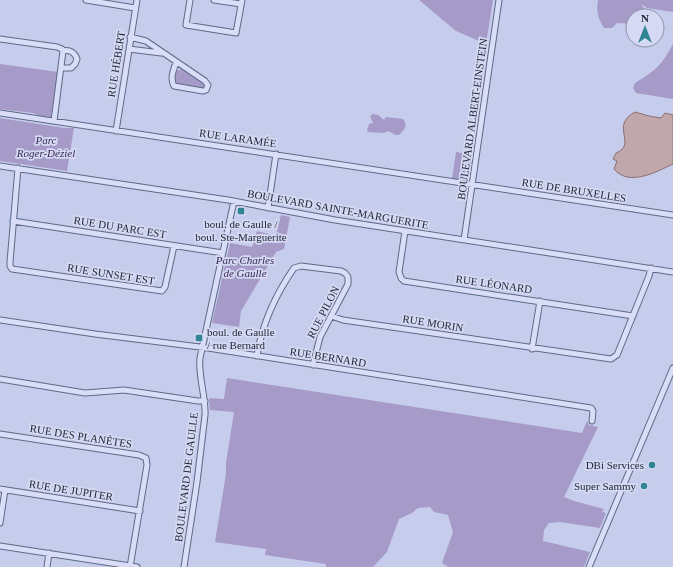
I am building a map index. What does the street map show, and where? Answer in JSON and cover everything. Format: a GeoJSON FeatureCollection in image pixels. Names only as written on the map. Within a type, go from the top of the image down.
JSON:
{"type":"FeatureCollection","features":[{"type":"Feature","properties":{"kind":"street"},"geometry":{"type":"LineString","coordinates":[[86,0],[135,8]]}},
{"type":"Feature","properties":{"kind":"street","name":"RUE HÉBERT"},"geometry":{"type":"LineString","coordinates":[[116,130],[137,0]]}},
{"type":"Feature","properties":{"kind":"street"},"geometry":{"type":"LineString","coordinates":[[190,0],[186,24],[236,33],[241,2],[214,0]]}},
{"type":"Feature","properties":{"kind":"street","name":"BOULEVARD ALBERT-EINSTEIN"},"geometry":{"type":"LineString","coordinates":[[464,240],[499,0]]}},
{"type":"Feature","properties":{"kind":"street"},"geometry":{"type":"LineString","coordinates":[[130,37],[143,40],[177,62],[207,82],[208,87],[206,90],[203,91],[174,86],[172,82],[174,69],[177,62]]}},
{"type":"Feature","properties":{"kind":"street"},"geometry":{"type":"LineString","coordinates":[[0,39],[57,47],[63,51],[69,50],[73,52],[77,59],[76,64],[71,68],[62,68]]}},
{"type":"Feature","properties":{"kind":"street"},"geometry":{"type":"LineString","coordinates":[[129,48],[164,54]]}},
{"type":"Feature","properties":{"kind":"street"},"geometry":{"type":"LineString","coordinates":[[54,121],[63,51]]}},
{"type":"Feature","properties":{"kind":"street","name":"RUE LARAMÉE"},"geometry":{"type":"LineString","coordinates":[[0,113],[472,185]]}},
{"type":"Feature","properties":{"kind":"street"},"geometry":{"type":"LineString","coordinates":[[268,208],[276,154]]}},
{"type":"Feature","properties":{"kind":"street","name":"BOULEVARD SAINTE-MARGUERITE"},"geometry":{"type":"LineString","coordinates":[[0,166],[234,201],[335,220],[673,272]]}},
{"type":"Feature","properties":{"kind":"street"},"geometry":{"type":"LineString","coordinates":[[13,221],[18,168]]}},
{"type":"Feature","properties":{"kind":"street","name":"RUE DE BRUXELLES"},"geometry":{"type":"LineString","coordinates":[[472,185],[673,215]]}},
{"type":"Feature","properties":{"kind":"street","name":"BOULEVARD DE GAULLE"},"geometry":{"type":"LineString","coordinates":[[184,567],[198,482],[205,419],[205,401],[200,365],[202,347],[234,201]]}},
{"type":"Feature","properties":{"kind":"street","name":"RUE DU PARC EST"},"geometry":{"type":"LineString","coordinates":[[13,221],[223,253]]}},
{"type":"Feature","properties":{"kind":"street","name":"RUE SUNSET EST"},"geometry":{"type":"LineString","coordinates":[[13,221],[10,262],[11,268],[15,270],[162,292],[165,287],[174,246]]}},
{"type":"Feature","properties":{"kind":"street","name":"RUE LÉONARD"},"geometry":{"type":"LineString","coordinates":[[405,231],[399,269],[400,276],[404,281],[632,316]]}},
{"type":"Feature","properties":{"kind":"street","name":"RUE PILON"},"geometry":{"type":"LineString","coordinates":[[257,356],[267,318],[295,266],[341,272],[347,275],[347,286],[318,341],[313,365]]}},
{"type":"Feature","properties":{"kind":"street","name":"RUE MORIN"},"geometry":{"type":"LineString","coordinates":[[331,316],[343,320],[532,349],[613,359],[617,355],[651,268]]}},
{"type":"Feature","properties":{"kind":"street"},"geometry":{"type":"LineString","coordinates":[[532,349],[540,301]]}},
{"type":"Feature","properties":{"kind":"street","name":"RUE BERNARD"},"geometry":{"type":"LineString","coordinates":[[0,320],[95,334],[202,347],[591,408],[593,411],[592,421]]}},
{"type":"Feature","properties":{"kind":"street"},"geometry":{"type":"LineString","coordinates":[[589,567],[673,368]]}},
{"type":"Feature","properties":{"kind":"street"},"geometry":{"type":"LineString","coordinates":[[0,379],[88,393],[124,390],[205,401]]}},
{"type":"Feature","properties":{"kind":"street","name":"RUE DES PLANÈTES"},"geometry":{"type":"LineString","coordinates":[[0,434],[143,456],[147,459],[148,463],[130,567]]}},
{"type":"Feature","properties":{"kind":"street"},"geometry":{"type":"LineString","coordinates":[[0,523],[2,489]]}},
{"type":"Feature","properties":{"kind":"street","name":"RUE DE JUPITER"},"geometry":{"type":"LineString","coordinates":[[2,489],[140,511]]}},
{"type":"Feature","properties":{"kind":"street"},"geometry":{"type":"LineString","coordinates":[[0,546],[137,567]]}},
{"type":"Feature","properties":{"kind":"street"},"geometry":{"type":"LineString","coordinates":[[47,567],[49,553]]}},
{"type":"Feature","properties":{"kind":"green space"},"geometry":{"type":"Polygon","coordinates":[[[419,0],[493,0],[486,44],[456,31],[419,0]]]}},
{"type":"Feature","properties":{"kind":"green space"},"geometry":{"type":"Polygon","coordinates":[[[598,0],[673,0],[673,12],[665,11],[665,8],[647,8],[641,4],[644,8],[625,8],[625,24],[617,23],[612,28],[604,28],[600,21],[597,8],[598,0]]]}},
{"type":"Feature","properties":{"kind":"green space"},"geometry":{"type":"Polygon","coordinates":[[[673,44],[673,99],[636,93],[633,88],[635,83],[657,67],[673,44]]]}},
{"type":"Feature","properties":{"kind":"green space","name":"Parc Roger-Déziel"},"geometry":{"type":"Polygon","coordinates":[[[0,64],[58,72],[51,117],[0,109],[0,64]]]}},
{"type":"Feature","properties":{"kind":"green space"},"geometry":{"type":"Polygon","coordinates":[[[181,69],[204,84],[204,88],[175,83],[176,71],[181,69]]]}},
{"type":"Feature","properties":{"kind":"green space"},"geometry":{"type":"Polygon","coordinates":[[[373,114],[378,115],[384,120],[386,117],[403,119],[405,127],[399,135],[395,135],[389,131],[383,133],[368,132],[367,130],[369,124],[373,123],[370,116],[373,114]]]}},
{"type":"Feature","properties":{"kind":"green space","name":"Parc Roger-Déziel"},"geometry":{"type":"Polygon","coordinates":[[[0,118],[64,128],[74,128],[67,171],[0,161],[0,118]]]}},
{"type":"Feature","properties":{"kind":"green space"},"geometry":{"type":"Polygon","coordinates":[[[456,152],[472,155],[469,177],[463,181],[452,179],[456,152]]]}},
{"type":"Feature","properties":{"kind":"green space","name":"Parc Charles de Gaulle"},"geometry":{"type":"Polygon","coordinates":[[[281,215],[290,217],[284,249],[276,252],[241,311],[239,327],[212,323],[230,243],[252,247],[257,231],[276,236],[281,215]]]}},
{"type":"Feature","properties":{"kind":"green space"},"geometry":{"type":"Polygon","coordinates":[[[227,378],[582,433],[587,421],[589,425],[598,427],[564,497],[604,509],[602,512],[606,513],[600,528],[560,522],[549,523],[544,530],[543,541],[590,552],[584,567],[448,567],[442,563],[453,532],[448,515],[434,512],[430,507],[418,508],[412,513],[399,519],[387,552],[373,567],[326,567],[326,564],[265,555],[266,549],[215,542],[234,412],[210,410],[209,398],[224,399],[227,378]]]}},
{"type":"Feature","properties":{"kind":"shaded area"},"geometry":{"type":"Polygon","coordinates":[[[635,112],[661,118],[665,113],[673,115],[673,164],[651,174],[627,177],[614,169],[617,161],[613,159],[616,153],[625,145],[623,129],[624,123],[628,117],[635,112]]]}},
{"type":"Feature","properties":{"kind":"place","name":"boul. de Gaulle / boul. Ste-Marguerite"},"geometry":{"type":"Point","coordinates":[241,211]}},
{"type":"Feature","properties":{"kind":"place","name":"boul. de Gaulle / rue Bernard"},"geometry":{"type":"Point","coordinates":[199,338]}},
{"type":"Feature","properties":{"kind":"place","name":"DBi Services"},"geometry":{"type":"Point","coordinates":[652,465]}},
{"type":"Feature","properties":{"kind":"place","name":"Super Sammy"},"geometry":{"type":"Point","coordinates":[644,486]}}]}
